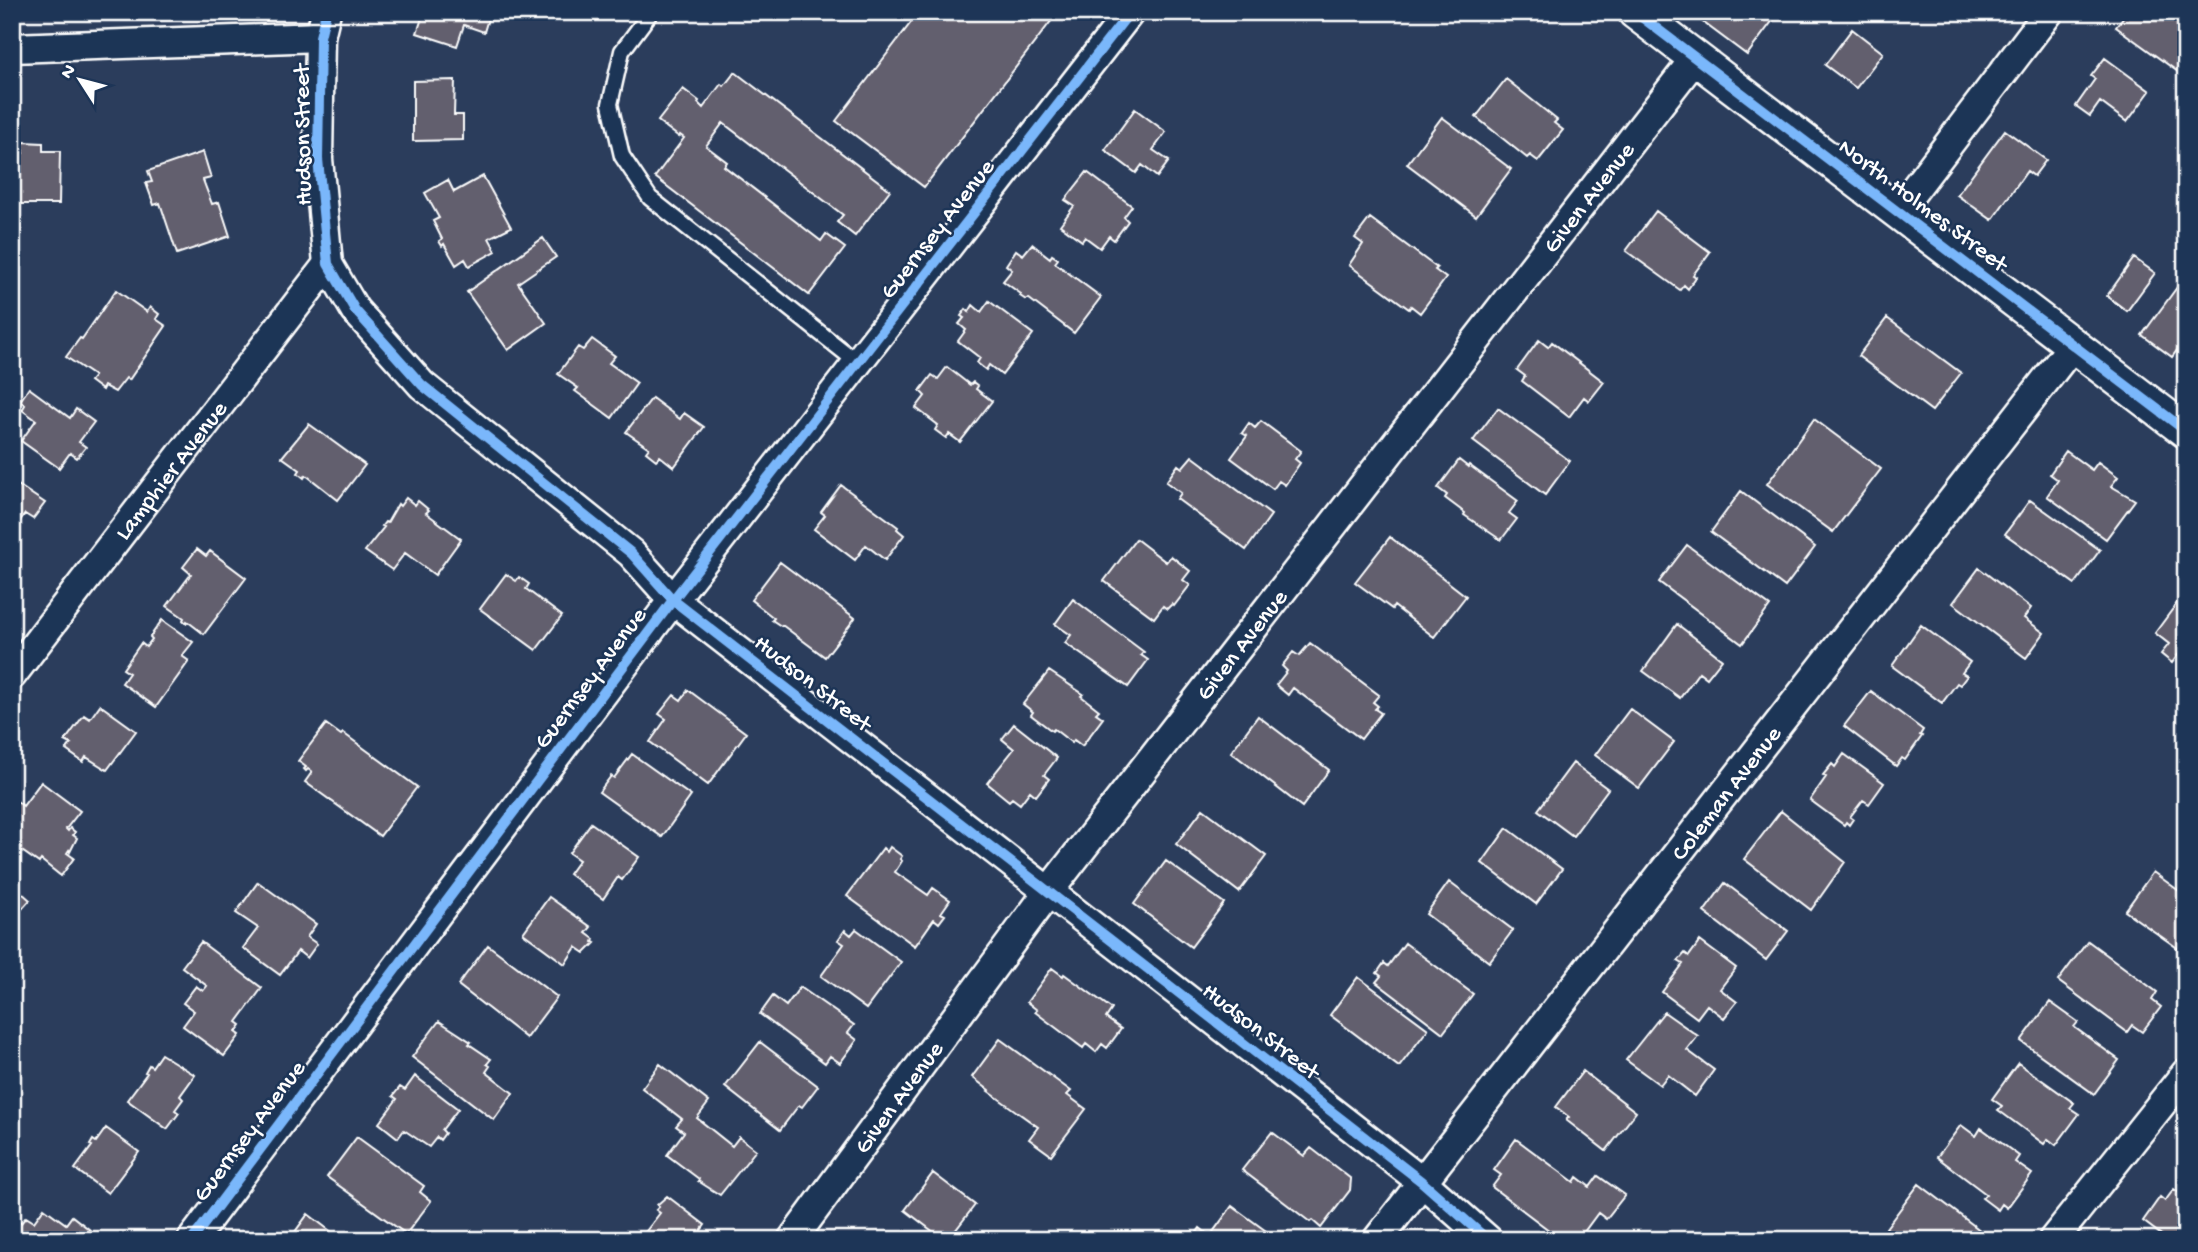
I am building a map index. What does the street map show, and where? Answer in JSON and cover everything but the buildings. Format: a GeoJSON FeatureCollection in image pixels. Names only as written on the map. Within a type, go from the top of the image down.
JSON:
{"type":"FeatureCollection","features":[{"type":"Feature","properties":{"kind":"street","name":"Guernsey Avenue"},"geometry":{"type":"LineString","coordinates":[[191,1240],[673,600],[1130,12]]}},
{"type":"Feature","properties":{"kind":"street","name":"North Holmes Street"},"geometry":{"type":"LineString","coordinates":[[1635,12],[2186,431]]}},
{"type":"Feature","properties":{"kind":"street"},"geometry":{"type":"LineString","coordinates":[[1898,211],[2049,12]]}},
{"type":"Feature","properties":{"kind":"street","name":"Hudson Street"},"geometry":{"type":"LineString","coordinates":[[12,48],[323,25],[318,159],[328,264],[355,310],[422,386],[631,553],[673,600],[1420,1181],[1488,1240]]}},
{"type":"Feature","properties":{"kind":"street","name":"Given Avenue"},"geometry":{"type":"LineString","coordinates":[[792,1240],[1049,891],[1696,57]]}},
{"type":"Feature","properties":{"kind":"street","name":"Lamphier Avenue"},"geometry":{"type":"LineString","coordinates":[[12,675],[328,264]]}},
{"type":"Feature","properties":{"kind":"street","name":"Coleman Avenue"},"geometry":{"type":"LineString","coordinates":[[1377,1240],[1420,1181],[2073,345]]}},
{"type":"Feature","properties":{"kind":"street"},"geometry":{"type":"LineString","coordinates":[[2053,1240],[2186,1073]]}},
{"type":"Feature","properties":{"kind":"lane"},"geometry":{"type":"LineString","coordinates":[[651,12],[622,51],[610,104],[622,156],[650,198],[858,363]]}},
{"type":"Feature","properties":{"kind":"cycle path"},"geometry":{"type":"LineString","coordinates":[[326,12],[320,37],[318,159],[328,264],[355,310],[422,385],[631,553],[673,600],[1421,1181],[1488,1240]]}},
{"type":"Feature","properties":{"kind":"cycle path"},"geometry":{"type":"LineString","coordinates":[[192,1240],[673,600],[1130,12]]}},
{"type":"Feature","properties":{"kind":"cycle path"},"geometry":{"type":"LineString","coordinates":[[1635,12],[2186,431]]}}]}
